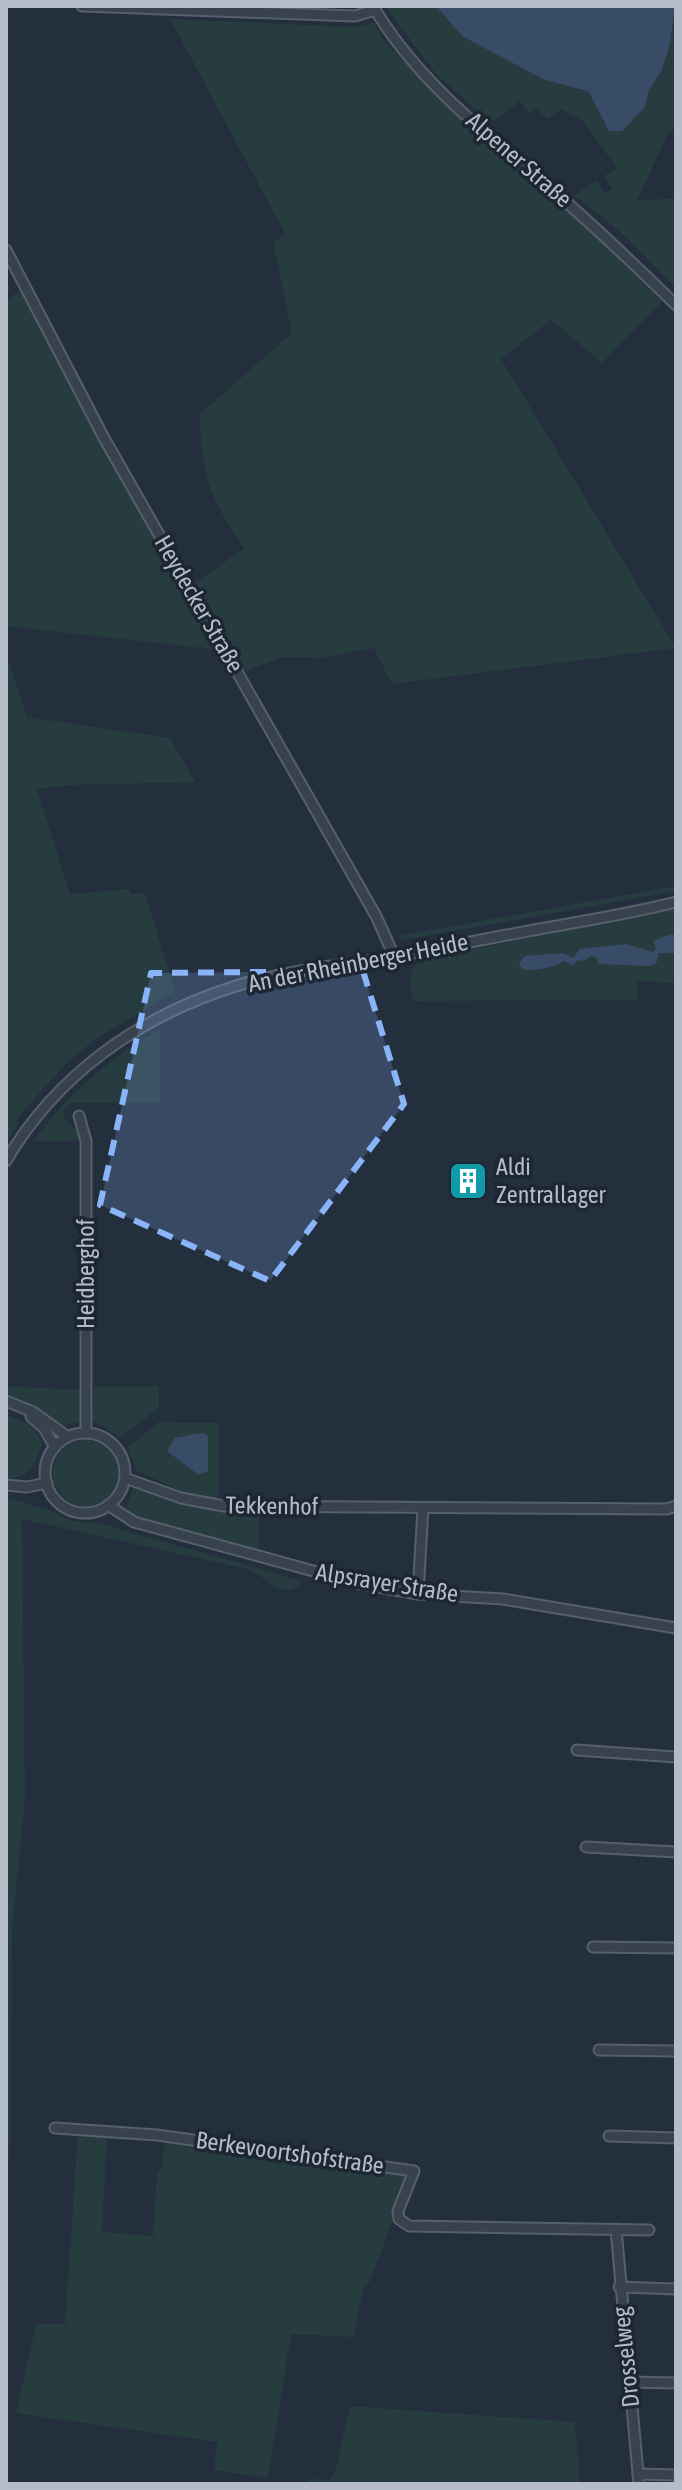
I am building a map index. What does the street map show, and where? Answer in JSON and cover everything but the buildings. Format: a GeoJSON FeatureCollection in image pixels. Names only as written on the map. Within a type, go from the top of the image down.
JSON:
{"type":"FeatureCollection","features":[{"type":"Feature","properties":{"kind":"street"},"geometry":{"type":"LineString","coordinates":[[82,6],[355,16],[374,8]]}},
{"type":"Feature","properties":{"kind":"street","name":"Alpener Straße"},"geometry":{"type":"LineString","coordinates":[[374,8],[396,43],[425,76],[597,228],[676,305]]}},
{"type":"Feature","properties":{"kind":"street","name":"Heydecker Straße"},"geometry":{"type":"LineString","coordinates":[[6,250],[104,438],[376,916],[394,956]]}},
{"type":"Feature","properties":{"kind":"street","name":"An der Rheinberger Heide"},"geometry":{"type":"LineString","coordinates":[[6,1161],[64,1085],[95,1058],[137,1027],[236,986],[280,975],[676,902]]}},
{"type":"Feature","properties":{"kind":"street","name":"Heidberghof"},"geometry":{"type":"LineString","coordinates":[[79,1116],[86,1141],[86,1433]]}},
{"type":"Feature","properties":{"kind":"street"},"geometry":{"type":"LineString","coordinates":[[6,1403],[33,1412],[68,1437]]}},
{"type":"Feature","properties":{"kind":"street"},"geometry":{"type":"LineString","coordinates":[[6,1403],[44,1428],[55,1447]]}},
{"type":"Feature","properties":{"kind":"street"},"geometry":{"type":"LineString","coordinates":[[86,1433],[104,1438],[116,1448],[123,1460],[125,1478],[118,1495],[108,1505],[96,1511],[76,1511],[58,1501],[47,1483],[48,1460],[55,1447],[68,1437],[86,1433]]}},
{"type":"Feature","properties":{"kind":"street","name":"Tekkenhof"},"geometry":{"type":"LineString","coordinates":[[125,1478],[181,1498],[224,1506],[667,1509],[676,1506]]}},
{"type":"Feature","properties":{"kind":"street"},"geometry":{"type":"LineString","coordinates":[[6,1485],[27,1487],[47,1483]]}},
{"type":"Feature","properties":{"kind":"street","name":"Alpsrayer Straße"},"geometry":{"type":"LineString","coordinates":[[108,1505],[134,1522],[348,1581],[418,1594],[503,1599],[676,1628]]}},
{"type":"Feature","properties":{"kind":"street"},"geometry":{"type":"LineString","coordinates":[[418,1594],[423,1508]]}},
{"type":"Feature","properties":{"kind":"street"},"geometry":{"type":"LineString","coordinates":[[577,1750],[676,1757]]}},
{"type":"Feature","properties":{"kind":"street"},"geometry":{"type":"LineString","coordinates":[[586,1847],[676,1852]]}},
{"type":"Feature","properties":{"kind":"street"},"geometry":{"type":"LineString","coordinates":[[593,1947],[676,1948]]}},
{"type":"Feature","properties":{"kind":"street"},"geometry":{"type":"LineString","coordinates":[[599,2050],[676,2051]]}},
{"type":"Feature","properties":{"kind":"street","name":"Berkevoortshofstraße"},"geometry":{"type":"LineString","coordinates":[[55,2128],[157,2135],[414,2171],[398,2211],[399,2219],[409,2226],[649,2230]]}},
{"type":"Feature","properties":{"kind":"street"},"geometry":{"type":"LineString","coordinates":[[609,2136],[676,2138]]}},
{"type":"Feature","properties":{"kind":"street","name":"Drosselweg"},"geometry":{"type":"LineString","coordinates":[[616,2229],[638,2479]]}},
{"type":"Feature","properties":{"kind":"street"},"geometry":{"type":"LineString","coordinates":[[619,2287],[676,2289]]}},
{"type":"Feature","properties":{"kind":"street"},"geometry":{"type":"LineString","coordinates":[[628,2382],[676,2383]]}},
{"type":"Feature","properties":{"kind":"street"},"geometry":{"type":"LineString","coordinates":[[638,2479],[676,2475]]}},
{"type":"Feature","properties":{"kind":"highlighted area"},"geometry":{"type":"Polygon","coordinates":[[[363,971],[404,1104],[270,1281],[100,1205],[151,973],[363,971]]]}},
{"type":"Feature","properties":{"kind":"green space"},"geometry":{"type":"Polygon","coordinates":[[[385,6],[436,6],[462,36],[573,89],[589,92],[609,131],[645,107],[649,90],[661,72],[676,6],[676,127],[667,135],[637,201],[676,198],[676,288],[617,229],[574,195],[596,181],[605,193],[612,189],[604,176],[617,168],[582,120],[561,109],[547,119],[536,108],[529,113],[520,101],[491,123],[436,74],[385,6]]]}},
{"type":"Feature","properties":{"kind":"green space"},"geometry":{"type":"Polygon","coordinates":[[[170,19],[351,27],[374,23],[388,46],[474,129],[620,258],[662,302],[602,363],[551,320],[501,359],[676,648],[392,684],[374,648],[319,658],[284,657],[244,671],[196,583],[244,548],[215,500],[205,470],[200,414],[292,333],[273,242],[286,235],[170,19]]]}},
{"type":"Feature","properties":{"kind":"green space"},"geometry":{"type":"Polygon","coordinates":[[[24,288],[220,650],[6,626],[6,300],[24,288]]]}},
{"type":"Feature","properties":{"kind":"green space"},"geometry":{"type":"Polygon","coordinates":[[[6,655],[27,717],[170,738],[195,782],[71,785],[37,789],[70,894],[128,889],[131,894],[145,894],[175,991],[96,1039],[65,1064],[16,1120],[19,1123],[6,1143],[6,655]]]}},
{"type":"Feature","properties":{"kind":"green space"},"geometry":{"type":"Polygon","coordinates":[[[676,886],[676,891],[671,892],[403,940],[398,936],[676,886]]]}},
{"type":"Feature","properties":{"kind":"green space"},"geometry":{"type":"Polygon","coordinates":[[[676,909],[676,983],[637,981],[637,1000],[413,1001],[412,971],[424,959],[676,909]]]}},
{"type":"Feature","properties":{"kind":"green space"},"geometry":{"type":"Polygon","coordinates":[[[160,1029],[160,1103],[72,1103],[65,1109],[64,1118],[82,1141],[33,1141],[91,1078],[160,1029]]]}},
{"type":"Feature","properties":{"kind":"green space"},"geometry":{"type":"Polygon","coordinates":[[[6,1386],[81,1390],[80,1422],[57,1426],[33,1408],[6,1397],[6,1386]]]}},
{"type":"Feature","properties":{"kind":"green space"},"geometry":{"type":"Polygon","coordinates":[[[94,1386],[159,1386],[159,1408],[120,1437],[93,1421],[94,1386]]]}},
{"type":"Feature","properties":{"kind":"green space"},"geometry":{"type":"Polygon","coordinates":[[[6,1415],[28,1425],[42,1443],[31,1468],[21,1476],[6,1479],[6,1415]]]}},
{"type":"Feature","properties":{"kind":"green space"},"geometry":{"type":"Polygon","coordinates":[[[159,1422],[219,1423],[218,1498],[183,1493],[136,1470],[128,1447],[159,1422]]]}},
{"type":"Feature","properties":{"kind":"green space"},"geometry":{"type":"Polygon","coordinates":[[[86,1440],[99,1443],[109,1450],[116,1460],[119,1473],[116,1486],[109,1496],[99,1503],[86,1506],[73,1503],[63,1496],[56,1486],[53,1473],[56,1460],[63,1450],[73,1443],[86,1440]]]}},
{"type":"Feature","properties":{"kind":"green space"},"geometry":{"type":"Polygon","coordinates":[[[133,1487],[205,1509],[259,1512],[259,1551],[136,1516],[126,1509],[133,1487]]]}},
{"type":"Feature","properties":{"kind":"green space"},"geometry":{"type":"Polygon","coordinates":[[[6,1498],[47,1509],[71,1521],[98,1523],[301,1583],[294,1589],[280,1589],[247,1569],[22,1519],[25,1799],[12,1930],[11,2124],[6,2203],[6,1498]]]}},
{"type":"Feature","properties":{"kind":"green space"},"geometry":{"type":"Polygon","coordinates":[[[78,2131],[107,2133],[102,2232],[153,2236],[157,2172],[162,2169],[167,2140],[404,2172],[406,2175],[405,2189],[369,2283],[365,2284],[353,2337],[291,2334],[268,2478],[214,2470],[217,2442],[16,2413],[36,2324],[65,2324],[78,2131]]]}},
{"type":"Feature","properties":{"kind":"green space"},"geometry":{"type":"Polygon","coordinates":[[[350,2406],[575,2422],[580,2484],[309,2484],[310,2479],[330,2480],[336,2469],[350,2406]]]}},
{"type":"Feature","properties":{"kind":"water"},"geometry":{"type":"Polygon","coordinates":[[[436,6],[675,6],[670,44],[661,72],[649,90],[645,107],[622,131],[609,131],[589,92],[543,79],[462,36],[436,6]]]}},
{"type":"Feature","properties":{"kind":"water"},"geometry":{"type":"Polygon","coordinates":[[[676,935],[676,953],[659,953],[656,964],[650,966],[598,964],[597,958],[591,956],[584,961],[577,960],[573,966],[564,961],[537,970],[522,969],[519,963],[525,956],[563,953],[573,958],[580,949],[626,944],[653,952],[656,948],[653,941],[676,935]]]}},
{"type":"Feature","properties":{"kind":"water"},"geometry":{"type":"Polygon","coordinates":[[[204,1433],[208,1436],[208,1471],[199,1475],[167,1451],[175,1438],[204,1433]]]}},
{"type":"Feature","properties":{"kind":"place","name":"Aldi Zentrallager"},"geometry":{"type":"Point","coordinates":[468,1181]}}]}
